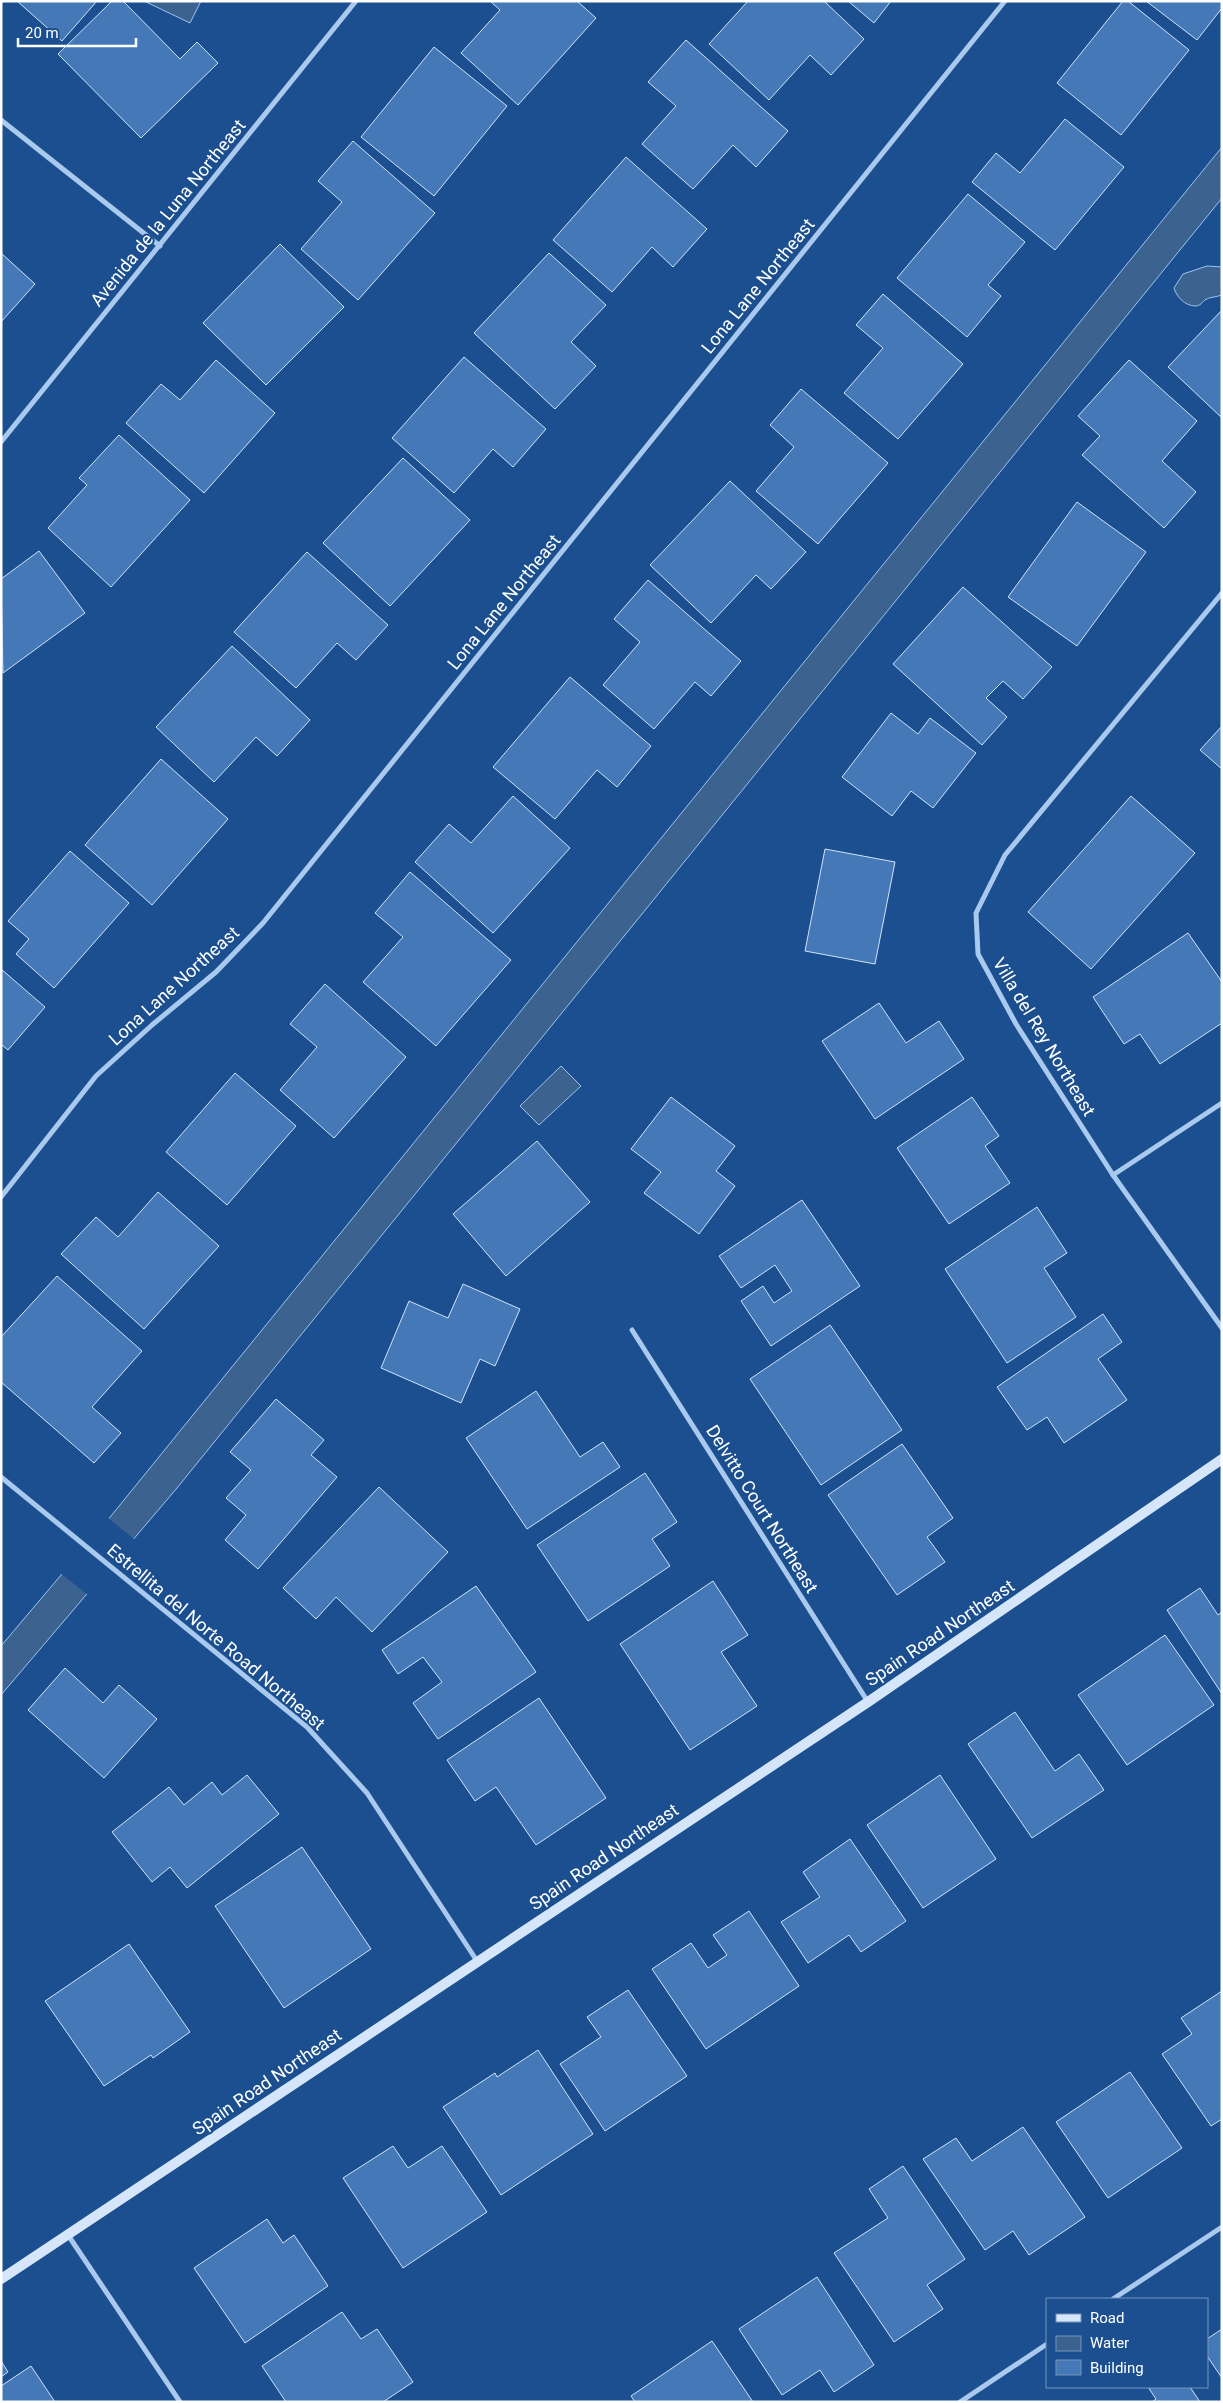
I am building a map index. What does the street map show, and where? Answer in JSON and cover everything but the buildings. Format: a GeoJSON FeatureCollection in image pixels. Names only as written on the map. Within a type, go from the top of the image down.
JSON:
{"type":"FeatureCollection","features":[{"type":"Feature","properties":{"kind":"street","name":"Avenida de la Luna Northeast"},"geometry":{"type":"LineString","coordinates":[[1,442],[356,1]]}},
{"type":"Feature","properties":{"kind":"street","name":"Lona Lane Northeast"},"geometry":{"type":"LineString","coordinates":[[1,1197],[96,1076],[152,1025],[216,972],[263,923],[1005,1]]}},
{"type":"Feature","properties":{"kind":"street"},"geometry":{"type":"LineString","coordinates":[[1,120],[160,246]]}},
{"type":"Feature","properties":{"kind":"street","name":"Villa del Rey Northeast"},"geometry":{"type":"LineString","coordinates":[[1222,593],[1005,855],[976,913],[978,954],[1016,1024],[1113,1175],[1222,1328]]}},
{"type":"Feature","properties":{"kind":"street"},"geometry":{"type":"LineString","coordinates":[[1113,1175],[1222,1103]]}},
{"type":"Feature","properties":{"kind":"street","name":"Delvitto Court Northeast"},"geometry":{"type":"LineString","coordinates":[[632,1330],[868,1702]]}},
{"type":"Feature","properties":{"kind":"street","name":"Spain Road Northeast"},"geometry":{"type":"LineString","coordinates":[[1,2278],[868,1702],[1222,1459]]}},
{"type":"Feature","properties":{"kind":"street","name":"Estrellita del Norte Road Northeast"},"geometry":{"type":"LineString","coordinates":[[1,1477],[314,1734],[367,1793],[476,1961]]}},
{"type":"Feature","properties":{"kind":"street"},"geometry":{"type":"LineString","coordinates":[[1114,2298],[1222,2226]]}},
{"type":"Feature","properties":{"kind":"street"},"geometry":{"type":"LineString","coordinates":[[68,2235],[180,2402]]}},
{"type":"Feature","properties":{"kind":"street"},"geometry":{"type":"LineString","coordinates":[[960,2402],[1046,2345]]}},
{"type":"Feature","properties":{"kind":"water"},"geometry":{"type":"Polygon","coordinates":[[[144,1],[201,1],[190,23],[144,1]]]}},
{"type":"Feature","properties":{"kind":"water"},"geometry":{"type":"Polygon","coordinates":[[[1222,147],[1222,198],[177,1488],[1,1695],[1,1646],[111,1516],[1222,147]]]}},
{"type":"Feature","properties":{"kind":"water"},"geometry":{"type":"Polygon","coordinates":[[[1207,266],[1222,267],[1222,295],[1207,299],[1200,305],[1191,306],[1179,297],[1174,288],[1183,274],[1207,266]]]}},
{"type":"Feature","properties":{"kind":"water"},"geometry":{"type":"Polygon","coordinates":[[[561,1066],[581,1086],[539,1125],[520,1106],[561,1066]]]}},
{"type":"Feature","properties":{"kind":"pier"},"geometry":{"type":"Polygon","coordinates":[[[107,1517],[135,1540],[88,1595],[59,1572],[107,1517]]]}}]}
